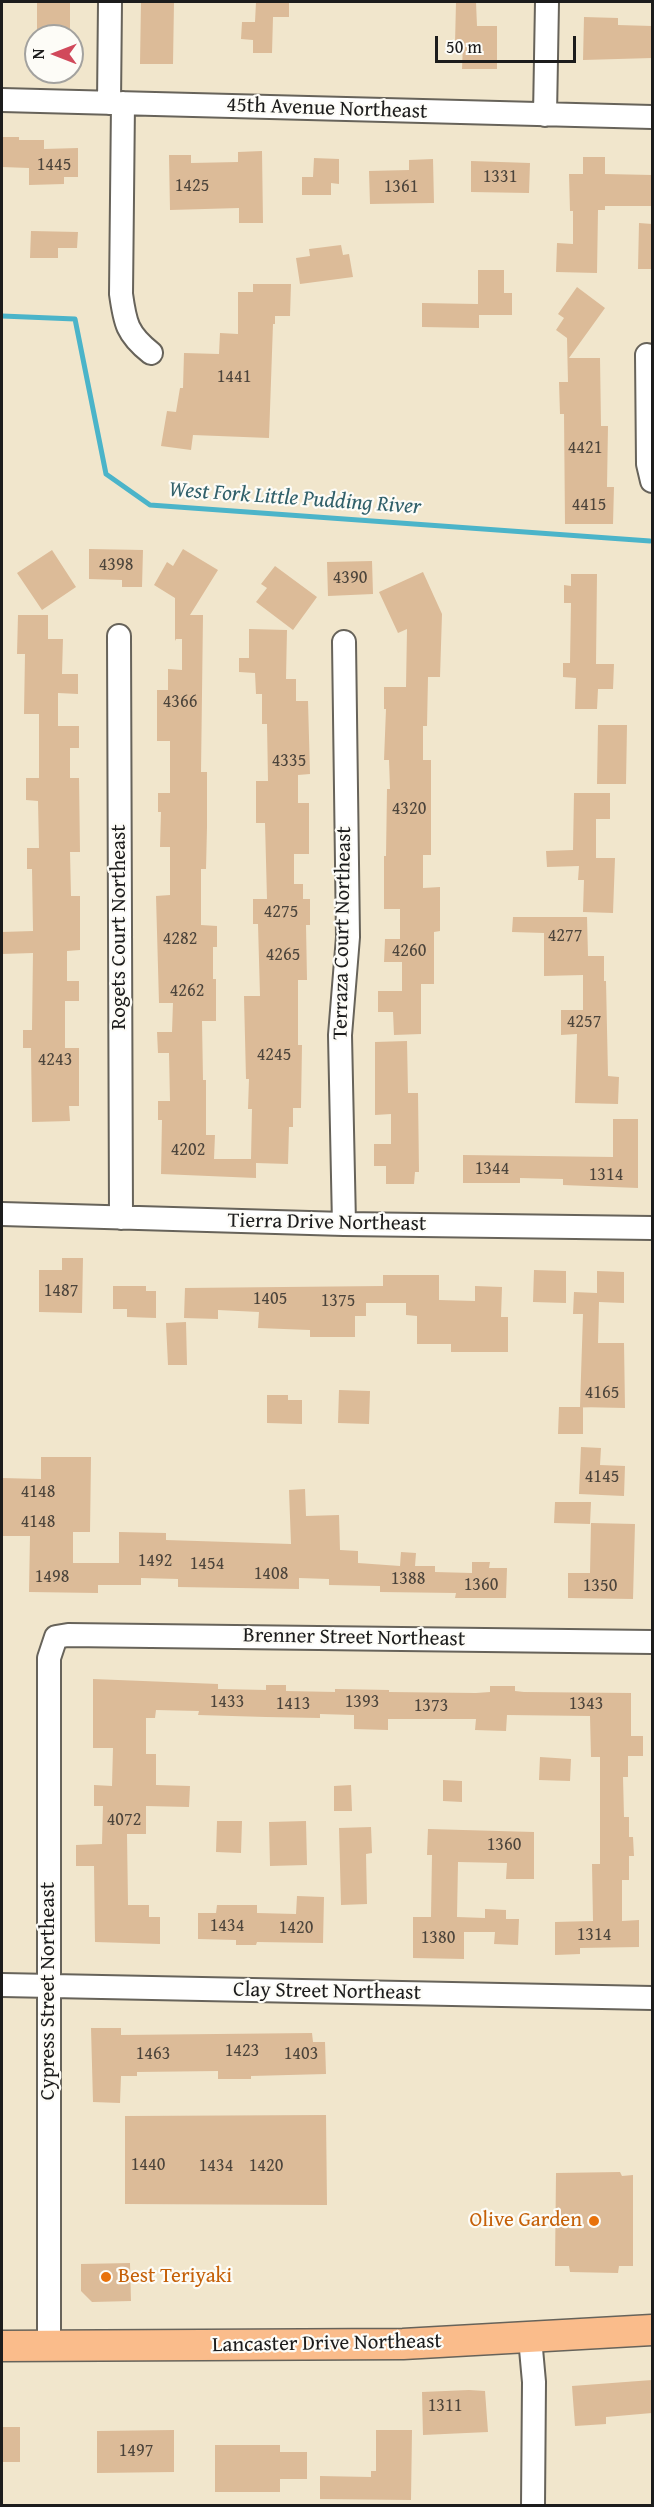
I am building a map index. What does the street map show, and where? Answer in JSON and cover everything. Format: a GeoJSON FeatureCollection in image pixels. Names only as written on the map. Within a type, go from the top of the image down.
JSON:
{"type":"FeatureCollection","features":[{"type":"Feature","properties":{"kind":"main road","name":"Lancaster Drive Northeast"},"geometry":{"type":"LineString","coordinates":[[2,2346],[301,2346],[530,2338],[652,2330]]}},
{"type":"Feature","properties":{"kind":"street"},"geometry":{"type":"LineString","coordinates":[[110,2],[116,103],[121,294],[126,324],[135,340],[151,353]]}},
{"type":"Feature","properties":{"kind":"street"},"geometry":{"type":"LineString","coordinates":[[545,115],[547,2]]}},
{"type":"Feature","properties":{"kind":"street","name":"45th Avenue Northeast"},"geometry":{"type":"LineString","coordinates":[[2,100],[652,117]]}},
{"type":"Feature","properties":{"kind":"street"},"geometry":{"type":"LineString","coordinates":[[647,356],[648,464],[652,481]]}},
{"type":"Feature","properties":{"kind":"street","name":"Rogets Court Northeast"},"geometry":{"type":"LineString","coordinates":[[119,636],[121,1218]]}},
{"type":"Feature","properties":{"kind":"street","name":"Terraza Court Northeast"},"geometry":{"type":"LineString","coordinates":[[344,642],[348,938],[340,1035],[344,1224]]}},
{"type":"Feature","properties":{"kind":"street","name":"Tierra Drive Northeast"},"geometry":{"type":"LineString","coordinates":[[2,1214],[344,1224],[652,1228]]}},
{"type":"Feature","properties":{"kind":"street","name":"Brenner Street Northeast"},"geometry":{"type":"LineString","coordinates":[[56,1636],[652,1642]]}},
{"type":"Feature","properties":{"kind":"street","name":"Cypress Street Northeast"},"geometry":{"type":"LineString","coordinates":[[49,2347],[49,1658],[56,1636]]}},
{"type":"Feature","properties":{"kind":"street","name":"Clay Street Northeast"},"geometry":{"type":"LineString","coordinates":[[2,1985],[652,1998]]}},
{"type":"Feature","properties":{"kind":"street"},"geometry":{"type":"LineString","coordinates":[[530,2338],[534,2382],[533,2505]]}},
{"type":"Feature","properties":{"kind":"building"},"geometry":{"type":"Polygon","coordinates":[[[37,2],[70,2],[70,24],[37,24],[37,2]]]}},
{"type":"Feature","properties":{"kind":"building"},"geometry":{"type":"Polygon","coordinates":[[[141,2],[174,2],[173,64],[140,64],[141,2]]]}},
{"type":"Feature","properties":{"kind":"building"},"geometry":{"type":"Polygon","coordinates":[[[256,2],[289,2],[289,17],[273,17],[272,53],[253,53],[253,40],[241,39],[242,22],[255,22],[256,2]]]}},
{"type":"Feature","properties":{"kind":"building"},"geometry":{"type":"Polygon","coordinates":[[[456,2],[476,2],[477,26],[497,26],[497,69],[462,69],[463,44],[455,44],[456,2]]]}},
{"type":"Feature","properties":{"kind":"building"},"geometry":{"type":"Polygon","coordinates":[[[584,17],[618,18],[618,25],[652,26],[652,58],[583,60],[584,17]]]}},
{"type":"Feature","properties":{"kind":"building"},"geometry":{"type":"Polygon","coordinates":[[[2,137],[44,140],[44,149],[78,148],[78,177],[64,177],[64,184],[29,185],[29,168],[2,167],[2,137]]]}},
{"type":"Feature","properties":{"kind":"building"},"geometry":{"type":"Polygon","coordinates":[[[262,151],[263,223],[239,223],[239,208],[170,210],[169,155],[191,155],[191,163],[238,162],[238,152],[262,151]]]}},
{"type":"Feature","properties":{"kind":"building"},"geometry":{"type":"Polygon","coordinates":[[[583,157],[605,157],[605,174],[652,175],[652,206],[605,206],[605,210],[598,210],[597,273],[556,272],[557,243],[573,244],[573,211],[570,211],[569,174],[583,174],[583,157]]]}},
{"type":"Feature","properties":{"kind":"building"},"geometry":{"type":"Polygon","coordinates":[[[314,158],[339,159],[339,184],[331,183],[331,195],[302,195],[302,177],[313,177],[314,158]]]}},
{"type":"Feature","properties":{"kind":"building"},"geometry":{"type":"Polygon","coordinates":[[[433,159],[434,203],[370,204],[369,171],[409,170],[409,160],[433,159]]]}},
{"type":"Feature","properties":{"kind":"building"},"geometry":{"type":"Polygon","coordinates":[[[471,161],[530,163],[529,193],[471,192],[471,161]]]}},
{"type":"Feature","properties":{"kind":"building"},"geometry":{"type":"Polygon","coordinates":[[[639,223],[652,224],[652,269],[638,269],[639,223]]]}},
{"type":"Feature","properties":{"kind":"building"},"geometry":{"type":"Polygon","coordinates":[[[31,231],[78,232],[77,248],[58,248],[58,258],[30,258],[31,231]]]}},
{"type":"Feature","properties":{"kind":"building"},"geometry":{"type":"Polygon","coordinates":[[[341,245],[343,255],[349,254],[353,277],[300,284],[296,258],[310,256],[309,249],[341,245]]]}},
{"type":"Feature","properties":{"kind":"building"},"geometry":{"type":"Polygon","coordinates":[[[478,270],[504,270],[504,293],[512,293],[512,315],[479,315],[479,328],[422,327],[422,303],[478,304],[478,270]]]}},
{"type":"Feature","properties":{"kind":"building"},"geometry":{"type":"Polygon","coordinates":[[[253,284],[291,284],[290,316],[275,316],[275,324],[273,324],[269,438],[193,435],[191,450],[161,446],[167,411],[176,412],[180,388],[183,388],[184,353],[219,354],[220,333],[238,334],[238,292],[253,292],[253,284]]]}},
{"type":"Feature","properties":{"kind":"building"},"geometry":{"type":"Polygon","coordinates":[[[577,287],[605,308],[569,358],[600,358],[601,426],[608,426],[607,487],[614,487],[613,524],[565,524],[564,414],[560,414],[559,382],[568,382],[567,338],[556,330],[564,318],[558,314],[577,287]]]}},
{"type":"Feature","properties":{"kind":"building"},"geometry":{"type":"Polygon","coordinates":[[[89,549],[143,550],[142,587],[122,587],[122,580],[89,579],[89,549]]]}},
{"type":"Feature","properties":{"kind":"building"},"geometry":{"type":"Polygon","coordinates":[[[183,549],[218,570],[190,615],[203,615],[201,772],[207,772],[207,827],[206,869],[201,869],[201,925],[217,926],[217,947],[213,947],[216,1021],[202,1021],[203,1080],[206,1080],[206,1135],[215,1135],[214,1159],[251,1159],[252,1109],[248,1109],[249,1079],[246,1079],[244,996],[260,996],[258,924],[253,924],[253,899],[267,899],[265,823],[256,823],[256,781],[268,781],[267,724],[262,724],[262,694],[256,694],[255,673],[239,672],[239,658],[249,658],[249,629],[287,630],[286,679],[296,679],[296,701],[308,701],[310,774],[298,775],[298,803],[309,803],[309,854],[294,854],[294,884],[303,884],[303,899],[310,899],[310,925],[306,925],[307,980],[298,980],[298,1045],[302,1045],[301,1108],[293,1108],[293,1127],[289,1127],[288,1164],[256,1163],[256,1178],[161,1174],[162,1120],[158,1120],[158,1101],[170,1101],[169,1053],[158,1053],[157,1032],[172,1032],[173,1003],[159,1003],[156,896],[170,895],[170,847],[160,847],[161,812],[158,812],[158,793],[170,793],[170,741],[157,741],[157,690],[168,690],[168,669],[182,670],[182,639],[175,641],[175,598],[154,585],[167,562],[173,566],[183,549]]]}},
{"type":"Feature","properties":{"kind":"building"},"geometry":{"type":"Polygon","coordinates":[[[52,550],[76,587],[42,610],[17,573],[52,550]]]}},
{"type":"Feature","properties":{"kind":"building"},"geometry":{"type":"Polygon","coordinates":[[[372,561],[373,594],[328,596],[327,562],[372,561]]]}},
{"type":"Feature","properties":{"kind":"building"},"geometry":{"type":"Polygon","coordinates":[[[275,566],[317,597],[293,630],[256,602],[267,588],[261,584],[275,566]]]}},
{"type":"Feature","properties":{"kind":"building"},"geometry":{"type":"Polygon","coordinates":[[[423,572],[442,614],[440,677],[428,677],[427,726],[423,726],[423,760],[431,760],[431,855],[423,855],[423,888],[440,887],[440,931],[434,932],[434,984],[421,984],[421,1034],[394,1035],[393,1012],[378,1012],[378,991],[402,991],[402,962],[384,962],[385,939],[400,939],[400,909],[384,909],[387,789],[390,789],[389,760],[384,760],[386,709],[384,709],[384,687],[406,687],[407,629],[398,633],[379,592],[423,572]]]}},
{"type":"Feature","properties":{"kind":"building"},"geometry":{"type":"Polygon","coordinates":[[[571,574],[597,574],[596,664],[614,664],[613,689],[598,689],[597,709],[575,709],[576,678],[563,677],[563,663],[570,663],[571,603],[564,603],[564,585],[571,586],[571,574]]]}},
{"type":"Feature","properties":{"kind":"building"},"geometry":{"type":"Polygon","coordinates":[[[18,615],[48,615],[48,639],[63,639],[62,674],[78,674],[78,694],[58,693],[58,726],[79,726],[79,748],[70,748],[70,778],[79,778],[80,852],[70,852],[71,896],[80,896],[80,950],[67,951],[67,981],[79,981],[79,1001],[65,1001],[65,1048],[79,1048],[79,1106],[69,1106],[70,1121],[32,1122],[31,1048],[23,1048],[23,1030],[32,1030],[33,953],[2,954],[2,932],[33,931],[32,869],[27,869],[27,848],[39,848],[38,801],[26,800],[26,778],[39,778],[39,714],[24,714],[25,654],[17,654],[18,615]]]}},
{"type":"Feature","properties":{"kind":"building"},"geometry":{"type":"Polygon","coordinates":[[[598,725],[627,725],[626,784],[597,784],[598,725]]]}},
{"type":"Feature","properties":{"kind":"building"},"geometry":{"type":"Polygon","coordinates":[[[574,793],[610,793],[610,819],[596,819],[596,858],[615,858],[613,913],[583,912],[584,880],[578,880],[579,866],[547,867],[546,851],[573,850],[574,793]]]}},
{"type":"Feature","properties":{"kind":"building"},"geometry":{"type":"Polygon","coordinates":[[[513,917],[587,917],[588,956],[604,956],[608,1076],[619,1077],[618,1104],[575,1103],[577,1034],[561,1035],[561,1010],[583,1010],[583,975],[544,976],[544,933],[512,932],[513,917]]]}},
{"type":"Feature","properties":{"kind":"building"},"geometry":{"type":"Polygon","coordinates":[[[407,1041],[408,1093],[418,1093],[419,1172],[415,1172],[414,1184],[386,1184],[386,1166],[374,1166],[374,1144],[391,1144],[391,1114],[375,1115],[375,1042],[407,1041]]]}},
{"type":"Feature","properties":{"kind":"building"},"geometry":{"type":"Polygon","coordinates":[[[613,1119],[638,1119],[638,1188],[563,1185],[563,1179],[520,1178],[520,1183],[463,1183],[463,1155],[613,1157],[613,1119]]]}},
{"type":"Feature","properties":{"kind":"building"},"geometry":{"type":"Polygon","coordinates":[[[62,1258],[83,1258],[82,1313],[39,1312],[39,1270],[62,1270],[62,1258]]]}},
{"type":"Feature","properties":{"kind":"building"},"geometry":{"type":"Polygon","coordinates":[[[534,1270],[566,1271],[566,1303],[533,1302],[534,1270]]]}},
{"type":"Feature","properties":{"kind":"building"},"geometry":{"type":"Polygon","coordinates":[[[597,1271],[624,1272],[624,1303],[599,1302],[598,1343],[624,1343],[625,1408],[580,1407],[583,1314],[573,1314],[574,1292],[597,1293],[597,1271]]]}},
{"type":"Feature","properties":{"kind":"building"},"geometry":{"type":"Polygon","coordinates":[[[383,1275],[439,1275],[439,1300],[475,1301],[475,1286],[502,1287],[501,1317],[508,1317],[508,1352],[451,1352],[451,1344],[417,1344],[417,1316],[406,1315],[406,1303],[366,1303],[366,1316],[355,1316],[355,1337],[310,1337],[310,1330],[258,1328],[259,1312],[218,1310],[218,1319],[184,1318],[185,1288],[383,1286],[383,1275]]]}},
{"type":"Feature","properties":{"kind":"building"},"geometry":{"type":"Polygon","coordinates":[[[113,1286],[146,1286],[146,1291],[156,1291],[156,1318],[127,1317],[127,1309],[113,1309],[113,1286]]]}},
{"type":"Feature","properties":{"kind":"building"},"geometry":{"type":"Polygon","coordinates":[[[186,1322],[187,1365],[168,1365],[166,1323],[186,1322]]]}},
{"type":"Feature","properties":{"kind":"building"},"geometry":{"type":"Polygon","coordinates":[[[339,1390],[370,1391],[369,1424],[338,1423],[339,1390]]]}},
{"type":"Feature","properties":{"kind":"building"},"geometry":{"type":"Polygon","coordinates":[[[267,1395],[288,1395],[288,1400],[302,1400],[302,1424],[267,1423],[267,1395]]]}},
{"type":"Feature","properties":{"kind":"building"},"geometry":{"type":"Polygon","coordinates":[[[559,1407],[583,1407],[583,1434],[558,1434],[559,1407]]]}},
{"type":"Feature","properties":{"kind":"building"},"geometry":{"type":"Polygon","coordinates":[[[581,1447],[601,1448],[600,1465],[625,1466],[624,1496],[579,1494],[581,1447]]]}},
{"type":"Feature","properties":{"kind":"building"},"geometry":{"type":"Polygon","coordinates":[[[41,1457],[91,1457],[90,1532],[73,1532],[73,1563],[119,1563],[119,1532],[166,1533],[166,1540],[291,1544],[289,1490],[305,1489],[306,1516],[339,1515],[340,1550],[358,1551],[358,1563],[400,1566],[401,1552],[416,1553],[415,1566],[435,1566],[435,1572],[472,1573],[472,1562],[490,1562],[489,1568],[507,1568],[506,1598],[455,1598],[456,1593],[380,1592],[380,1586],[329,1585],[329,1579],[299,1578],[299,1589],[178,1587],[178,1579],[141,1578],[141,1585],[98,1585],[98,1593],[29,1592],[30,1536],[2,1536],[2,1478],[41,1479],[41,1457]]]}},
{"type":"Feature","properties":{"kind":"building"},"geometry":{"type":"Polygon","coordinates":[[[555,1502],[591,1502],[590,1524],[554,1523],[555,1502]]]}},
{"type":"Feature","properties":{"kind":"building"},"geometry":{"type":"Polygon","coordinates":[[[591,1523],[635,1524],[633,1599],[568,1598],[568,1573],[590,1573],[591,1523]]]}},
{"type":"Feature","properties":{"kind":"building"},"geometry":{"type":"Polygon","coordinates":[[[93,1679],[218,1684],[218,1689],[266,1690],[266,1685],[286,1685],[286,1691],[335,1692],[335,1689],[476,1693],[490,1692],[490,1686],[515,1686],[515,1691],[524,1692],[631,1693],[631,1736],[643,1736],[643,1756],[628,1756],[628,1777],[623,1777],[624,1817],[629,1817],[629,1837],[633,1837],[634,1856],[629,1856],[629,1880],[622,1880],[622,1921],[639,1920],[639,1947],[580,1948],[580,1954],[555,1955],[555,1922],[593,1921],[592,1864],[600,1864],[600,1757],[591,1757],[590,1716],[507,1715],[506,1731],[475,1730],[476,1719],[388,1719],[388,1730],[354,1729],[354,1715],[320,1714],[320,1718],[266,1717],[198,1715],[199,1711],[156,1710],[155,1718],[146,1718],[146,1754],[156,1754],[156,1785],[190,1786],[189,1807],[146,1806],[146,1834],[127,1834],[128,1905],[149,1905],[149,1917],[160,1917],[160,1944],[95,1942],[94,1866],[76,1866],[76,1845],[102,1844],[103,1806],[94,1806],[94,1785],[112,1786],[113,1748],[93,1748],[93,1679]]]}},
{"type":"Feature","properties":{"kind":"building"},"geometry":{"type":"Polygon","coordinates":[[[540,1757],[571,1759],[570,1781],[539,1780],[540,1757]]]}},
{"type":"Feature","properties":{"kind":"building"},"geometry":{"type":"Polygon","coordinates":[[[443,1780],[462,1781],[462,1802],[443,1801],[443,1780]]]}},
{"type":"Feature","properties":{"kind":"building"},"geometry":{"type":"Polygon","coordinates":[[[351,1785],[352,1811],[334,1811],[334,1786],[351,1785]]]}},
{"type":"Feature","properties":{"kind":"building"},"geometry":{"type":"Polygon","coordinates":[[[217,1821],[242,1821],[241,1853],[216,1852],[217,1821]]]}},
{"type":"Feature","properties":{"kind":"building"},"geometry":{"type":"Polygon","coordinates":[[[306,1821],[307,1865],[270,1866],[269,1822],[306,1821]]]}},
{"type":"Feature","properties":{"kind":"building"},"geometry":{"type":"Polygon","coordinates":[[[371,1827],[372,1853],[366,1854],[367,1904],[341,1905],[339,1828],[371,1827]]]}},
{"type":"Feature","properties":{"kind":"building"},"geometry":{"type":"Polygon","coordinates":[[[428,1829],[534,1832],[534,1879],[506,1879],[507,1863],[458,1862],[457,1917],[485,1918],[485,1909],[506,1910],[506,1919],[519,1919],[518,1945],[494,1944],[495,1932],[464,1932],[464,1959],[413,1958],[413,1917],[431,1917],[432,1855],[427,1855],[428,1829]]]}},
{"type":"Feature","properties":{"kind":"building"},"geometry":{"type":"Polygon","coordinates":[[[297,1896],[324,1897],[323,1943],[257,1942],[256,1945],[236,1945],[236,1940],[198,1939],[198,1913],[216,1913],[217,1905],[257,1905],[257,1913],[296,1914],[297,1896]]]}},
{"type":"Feature","properties":{"kind":"building"},"geometry":{"type":"Polygon","coordinates":[[[91,2028],[121,2028],[121,2035],[312,2033],[313,2042],[325,2042],[326,2074],[218,2079],[218,2071],[137,2072],[137,2076],[121,2076],[120,2103],[93,2102],[91,2028]]]}},
{"type":"Feature","properties":{"kind":"building"},"geometry":{"type":"Polygon","coordinates":[[[326,2115],[327,2205],[125,2204],[125,2116],[326,2115]]]}},
{"type":"Feature","properties":{"kind":"building","name":"Olive Garden"},"geometry":{"type":"Polygon","coordinates":[[[620,2172],[622,2176],[633,2175],[633,2266],[619,2266],[618,2273],[570,2272],[569,2266],[555,2266],[556,2173],[620,2172]]]}},
{"type":"Feature","properties":{"kind":"building","name":"Best Teriyaki"},"geometry":{"type":"Polygon","coordinates":[[[130,2263],[131,2301],[92,2302],[81,2291],[81,2264],[130,2263]]]}},
{"type":"Feature","properties":{"kind":"building"},"geometry":{"type":"Polygon","coordinates":[[[652,2380],[652,2413],[606,2417],[606,2424],[575,2426],[572,2386],[652,2380]]]}},
{"type":"Feature","properties":{"kind":"building"},"geometry":{"type":"Polygon","coordinates":[[[485,2391],[488,2432],[423,2435],[422,2392],[485,2391]]]}},
{"type":"Feature","properties":{"kind":"building"},"geometry":{"type":"Polygon","coordinates":[[[2,2427],[20,2427],[20,2462],[2,2462],[2,2427]]]}},
{"type":"Feature","properties":{"kind":"building"},"geometry":{"type":"Polygon","coordinates":[[[174,2430],[174,2472],[97,2473],[97,2431],[174,2430]]]}},
{"type":"Feature","properties":{"kind":"building"},"geometry":{"type":"Polygon","coordinates":[[[376,2430],[412,2430],[411,2500],[320,2499],[320,2476],[371,2477],[371,2471],[376,2471],[376,2430]]]}},
{"type":"Feature","properties":{"kind":"building"},"geometry":{"type":"Polygon","coordinates":[[[215,2445],[280,2445],[280,2452],[307,2452],[307,2479],[280,2479],[280,2492],[215,2492],[215,2445]]]}},
{"type":"Feature","properties":{"kind":"waterway","name":"West Fork Little Pudding River"},"geometry":{"type":"LineString","coordinates":[[2,316],[75,319],[106,474],[150,505],[650,541]]}},
{"type":"Feature","properties":{"kind":"place","name":"Olive Garden"},"geometry":{"type":"Point","coordinates":[594,2221]}},
{"type":"Feature","properties":{"kind":"place","name":"Best Teriyaki"},"geometry":{"type":"Point","coordinates":[106,2277]}}]}
